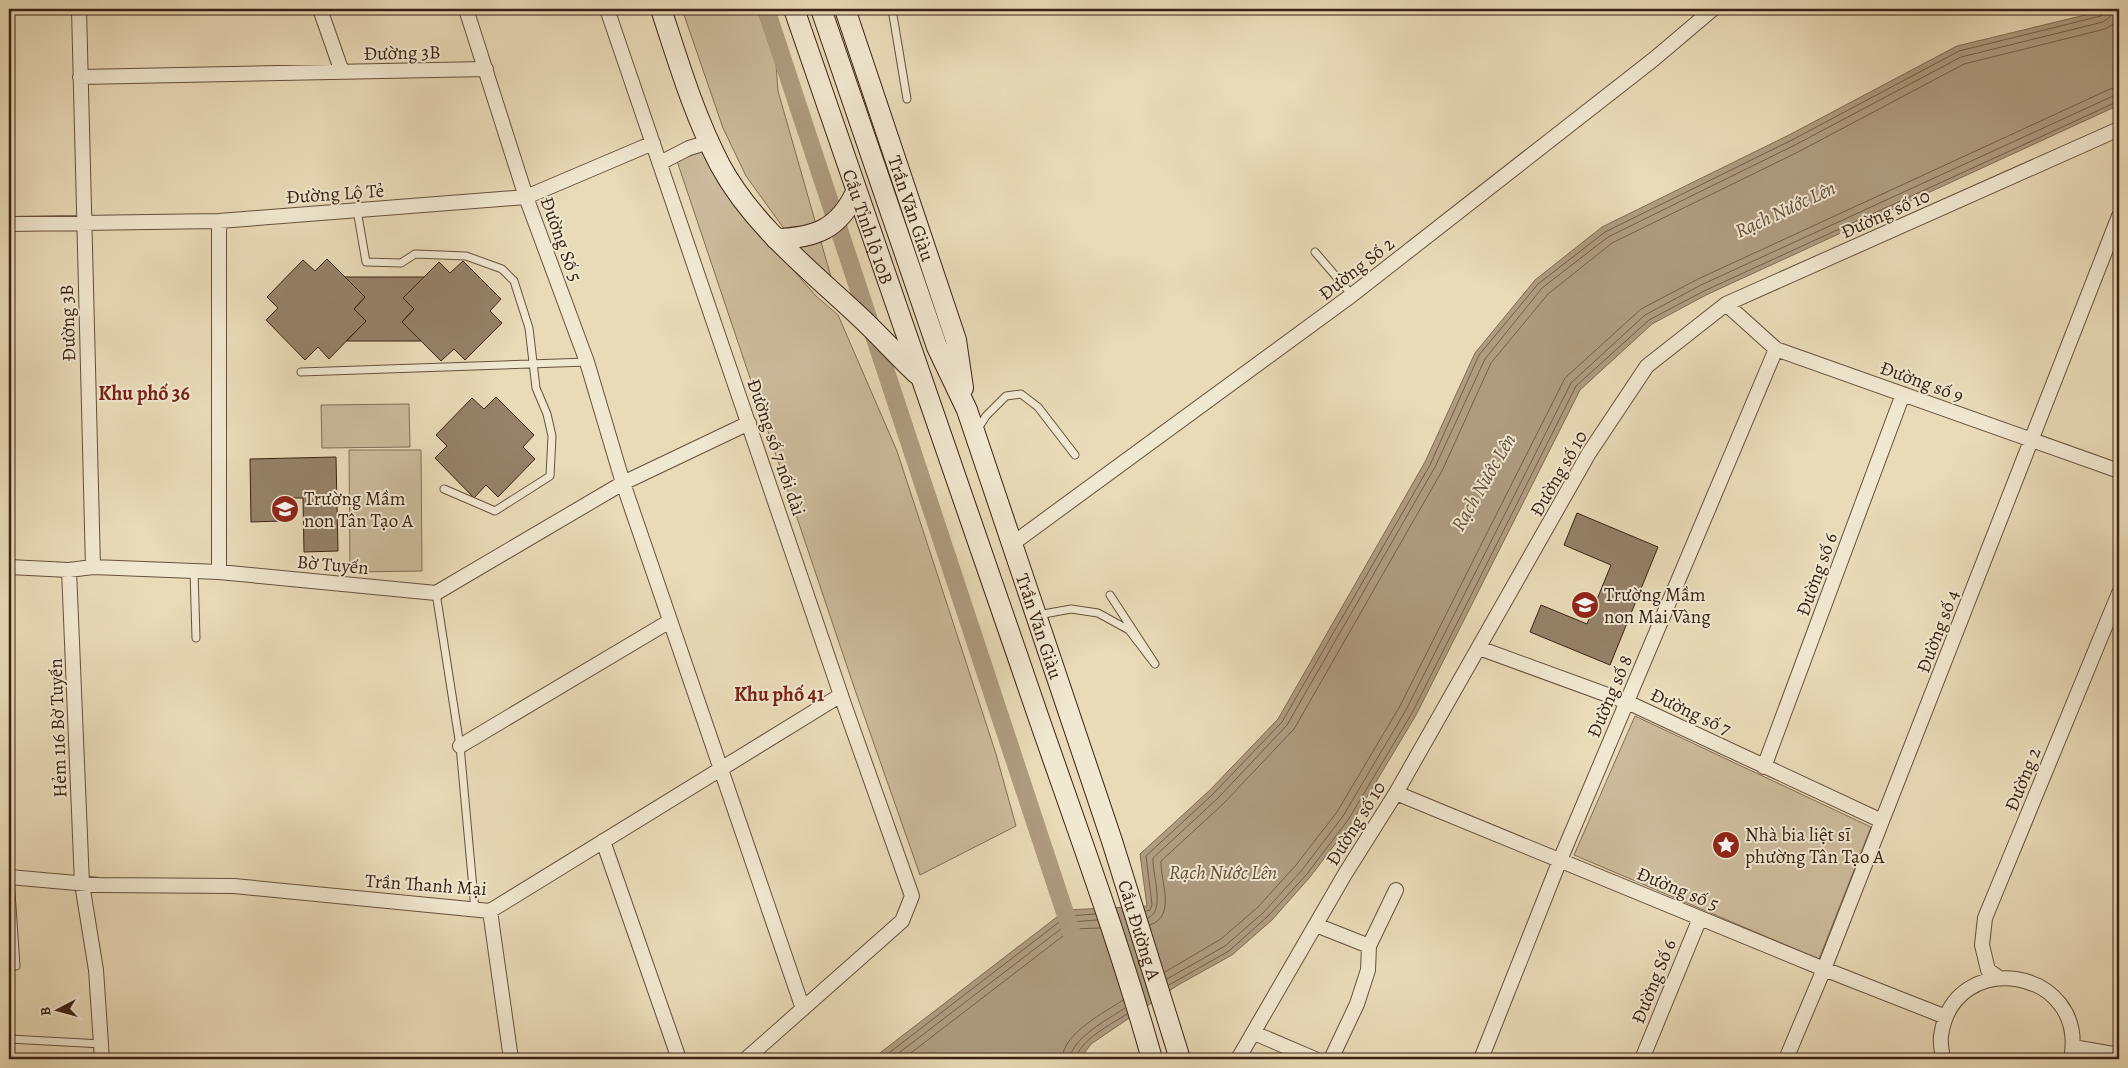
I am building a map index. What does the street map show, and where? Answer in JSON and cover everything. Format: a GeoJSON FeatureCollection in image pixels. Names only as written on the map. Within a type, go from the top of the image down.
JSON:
{"type":"FeatureCollection","features":[{"type":"Feature","properties":{"kind":"main road"},"geometry":{"type":"LineString","coordinates":[[660,9],[686,86],[709,142],[721,166],[742,198],[784,243],[921,378]]}},
{"type":"Feature","properties":{"kind":"main road","name":"Cầu Tỉnh lộ 10B"},"geometry":{"type":"LineString","coordinates":[[794,9],[945,444]]}},
{"type":"Feature","properties":{"kind":"main road","name":"Cầu Tỉnh lộ 10B"},"geometry":{"type":"LineString","coordinates":[[820,9],[937,347],[952,379]]}},
{"type":"Feature","properties":{"kind":"main road","name":"Trần Văn Giàu"},"geometry":{"type":"LineString","coordinates":[[845,9],[956,340],[967,410],[974,434],[1112,841]]}},
{"type":"Feature","properties":{"kind":"main road"},"geometry":{"type":"LineString","coordinates":[[784,243],[826,229],[841,218],[848,209],[856,192]]}},
{"type":"Feature","properties":{"kind":"main road","name":"Trần Văn Giàu"},"geometry":{"type":"LineString","coordinates":[[952,379],[967,410]]}},
{"type":"Feature","properties":{"kind":"main road","name":"Trần Văn Giàu"},"geometry":{"type":"LineString","coordinates":[[945,444],[1086,853]]}},
{"type":"Feature","properties":{"kind":"main road","name":"Cầu Đường A"},"geometry":{"type":"LineString","coordinates":[[1112,841],[1180,1059]]}},
{"type":"Feature","properties":{"kind":"main road","name":"Cầu Đường A"},"geometry":{"type":"LineString","coordinates":[[1086,853],[1152,1059]]}},
{"type":"Feature","properties":{"kind":"street","name":"Đường 3B"},"geometry":{"type":"LineString","coordinates":[[79,9],[83,223],[94,567]]}},
{"type":"Feature","properties":{"kind":"street"},"geometry":{"type":"LineString","coordinates":[[320,9],[342,72]]}},
{"type":"Feature","properties":{"kind":"street","name":"Đường Số 5"},"geometry":{"type":"LineString","coordinates":[[466,9],[526,197],[587,362],[623,483],[803,1009]]}},
{"type":"Feature","properties":{"kind":"street","name":"Đường số 7 nối dài"},"geometry":{"type":"LineString","coordinates":[[607,9],[750,423],[840,695],[912,896],[902,921],[803,1009]]}},
{"type":"Feature","properties":{"kind":"street","name":"Đường Số 2"},"geometry":{"type":"LineString","coordinates":[[1012,544],[1352,295],[1654,59],[1713,9]]}},
{"type":"Feature","properties":{"kind":"street","name":"Đường 3B"},"geometry":{"type":"LineString","coordinates":[[80,77],[486,69]]}},
{"type":"Feature","properties":{"kind":"street","name":"Đường số 10"},"geometry":{"type":"LineString","coordinates":[[1238,1059],[1396,793],[1589,453],[1647,366],[1726,304],[2119,129]]}},
{"type":"Feature","properties":{"kind":"street"},"geometry":{"type":"LineString","coordinates":[[660,163],[689,148],[709,142]]}},
{"type":"Feature","properties":{"kind":"street","name":"Đường Lộ Tẻ"},"geometry":{"type":"LineString","coordinates":[[9,224],[219,221],[526,197],[653,143]]}},
{"type":"Feature","properties":{"kind":"street","name":"Đường số 4"},"geometry":{"type":"LineString","coordinates":[[1786,1059],[1824,969],[2119,216]]}},
{"type":"Feature","properties":{"kind":"street"},"geometry":{"type":"LineString","coordinates":[[219,221],[219,572]]}},
{"type":"Feature","properties":{"kind":"street","name":"Đường số 9"},"geometry":{"type":"LineString","coordinates":[[1726,304],[1776,349],[2119,471]]}},
{"type":"Feature","properties":{"kind":"street","name":"Đường số 8"},"geometry":{"type":"LineString","coordinates":[[1482,1059],[1560,860],[1776,349]]}},
{"type":"Feature","properties":{"kind":"street","name":"Đường số 6"},"geometry":{"type":"LineString","coordinates":[[1764,767],[1903,394]]}},
{"type":"Feature","properties":{"kind":"street"},"geometry":{"type":"LineString","coordinates":[[436,593],[623,483],[750,423]]}},
{"type":"Feature","properties":{"kind":"street","name":"Bờ Tuyến"},"geometry":{"type":"LineString","coordinates":[[9,567],[69,570],[94,567],[219,572],[436,593]]}},
{"type":"Feature","properties":{"kind":"street","name":"Hẻm 116 Bờ Tuyến"},"geometry":{"type":"LineString","coordinates":[[69,570],[82,884],[96,970],[102,1059]]}},
{"type":"Feature","properties":{"kind":"street","name":"Đường 2"},"geometry":{"type":"LineString","coordinates":[[1999,978],[1988,970],[1982,945],[1985,918],[2119,593]]}},
{"type":"Feature","properties":{"kind":"street"},"geometry":{"type":"LineString","coordinates":[[460,746],[670,621]]}},
{"type":"Feature","properties":{"kind":"street","name":"Đường số 7"},"geometry":{"type":"LineString","coordinates":[[1479,648],[1627,702],[1882,821]]}},
{"type":"Feature","properties":{"kind":"street","name":"Trần Thanh Mại"},"geometry":{"type":"LineString","coordinates":[[10,877],[82,884],[234,886],[483,910],[603,841],[840,695]]}},
{"type":"Feature","properties":{"kind":"street","name":"Đường số 5"},"geometry":{"type":"LineString","coordinates":[[1396,793],[1824,969],[1946,1017]]}},
{"type":"Feature","properties":{"kind":"street"},"geometry":{"type":"LineString","coordinates":[[603,841],[679,1059]]}},
{"type":"Feature","properties":{"kind":"street"},"geometry":{"type":"LineString","coordinates":[[1331,1059],[1357,1004],[1368,970],[1369,946],[1396,890]]}},
{"type":"Feature","properties":{"kind":"street"},"geometry":{"type":"LineString","coordinates":[[483,910],[511,1059]]}},
{"type":"Feature","properties":{"kind":"street","name":"Đường Số 6"},"geometry":{"type":"LineString","coordinates":[[1642,1059],[1700,918]]}},
{"type":"Feature","properties":{"kind":"street"},"geometry":{"type":"LineString","coordinates":[[1316,925],[1369,946]]}},
{"type":"Feature","properties":{"kind":"street"},"geometry":{"type":"LineString","coordinates":[[1943,1059],[1941,1039],[1946,1017],[1959,998],[1977,984],[1999,978],[2022,979],[2043,988],[2060,1003],[2070,1024],[2072,1053],[2119,1055]]}},
{"type":"Feature","properties":{"kind":"street"},"geometry":{"type":"LineString","coordinates":[[746,1059],[803,1009]]}},
{"type":"Feature","properties":{"kind":"street"},"geometry":{"type":"LineString","coordinates":[[1254,1033],[1315,1059]]}},
{"type":"Feature","properties":{"kind":"lane"},"geometry":{"type":"LineString","coordinates":[[892,9],[907,99]]}},
{"type":"Feature","properties":{"kind":"lane"},"geometry":{"type":"LineString","coordinates":[[357,210],[366,262],[401,263],[414,254],[466,256],[502,269],[514,281],[529,328],[536,388],[547,414],[552,436],[550,476],[495,511],[444,489]]}},
{"type":"Feature","properties":{"kind":"lane"},"geometry":{"type":"LineString","coordinates":[[1315,252],[1352,295]]}},
{"type":"Feature","properties":{"kind":"lane"},"geometry":{"type":"LineString","coordinates":[[301,372],[587,362]]}},
{"type":"Feature","properties":{"kind":"lane"},"geometry":{"type":"LineString","coordinates":[[974,434],[986,416],[1006,396],[1021,394],[1038,407],[1076,455]]}},
{"type":"Feature","properties":{"kind":"lane"},"geometry":{"type":"LineString","coordinates":[[194,571],[196,638]]}},
{"type":"Feature","properties":{"kind":"lane"},"geometry":{"type":"LineString","coordinates":[[436,593],[483,910]]}},
{"type":"Feature","properties":{"kind":"lane"},"geometry":{"type":"LineString","coordinates":[[1036,615],[1071,609],[1098,613],[1129,630],[1155,664],[1110,595]]}},
{"type":"Feature","properties":{"kind":"lane"},"geometry":{"type":"LineString","coordinates":[[10,877],[16,966]]}},
{"type":"Feature","properties":{"kind":"lane"},"geometry":{"type":"LineString","coordinates":[[9,1040],[102,1044]]}},
{"type":"Feature","properties":{"kind":"shaded area"},"geometry":{"type":"Polygon","coordinates":[[[682,9],[757,9],[776,64],[778,91],[831,277],[811,266],[746,176],[723,128],[682,9]]]}},
{"type":"Feature","properties":{"kind":"shaded area"},"geometry":{"type":"Polygon","coordinates":[[[705,150],[740,209],[816,296],[838,315],[897,451],[996,754],[1016,826],[920,875],[854,687],[677,161],[705,150]]]}},
{"type":"Feature","properties":{"kind":"shaded area"},"geometry":{"type":"Polygon","coordinates":[[[409,404],[410,447],[322,448],[321,405],[409,404]]]}},
{"type":"Feature","properties":{"kind":"shaded area"},"geometry":{"type":"Polygon","coordinates":[[[349,450],[421,450],[422,571],[350,572],[349,450]]]}},
{"type":"Feature","properties":{"kind":"shaded area"},"geometry":{"type":"Polygon","coordinates":[[[1635,716],[1871,827],[1819,959],[1574,855],[1635,716]]]}},
{"type":"Feature","properties":{"kind":"water","name":"Rạch Nước Lên"},"geometry":{"type":"Polygon","coordinates":[[[2110,9],[2119,9],[2119,105],[1706,295],[1652,324],[1580,390],[1416,715],[1352,822],[1310,877],[1272,920],[1232,955],[1178,985],[1091,1044],[1080,1059],[872,1059],[1066,910],[1147,906],[1140,854],[1210,790],[1278,719],[1425,462],[1475,353],[1535,280],[1602,227],[1789,135],[1957,46],[2110,9]]]}},
{"type":"Feature","properties":{"kind":"building"},"geometry":{"type":"Polygon","coordinates":[[[327,259],[365,297],[354,309],[366,321],[329,359],[318,347],[305,360],[266,320],[278,308],[267,297],[303,260],[315,271],[327,259]]]}},
{"type":"Feature","properties":{"kind":"building"},"geometry":{"type":"Polygon","coordinates":[[[463,261],[501,299],[490,311],[502,323],[465,360],[454,349],[441,361],[402,322],[414,309],[403,298],[439,262],[450,273],[463,261]]]}},
{"type":"Feature","properties":{"kind":"building"},"geometry":{"type":"Polygon","coordinates":[[[345,277],[424,277],[403,298],[414,309],[402,322],[421,341],[346,341],[366,321],[354,309],[365,297],[345,277]]]}},
{"type":"Feature","properties":{"kind":"building"},"geometry":{"type":"Polygon","coordinates":[[[496,397],[534,435],[523,447],[535,459],[498,497],[486,485],[474,498],[435,458],[447,446],[436,435],[472,398],[484,409],[496,397]]]}},
{"type":"Feature","properties":{"kind":"building"},"geometry":{"type":"Polygon","coordinates":[[[336,457],[338,551],[304,552],[303,498],[281,498],[281,521],[251,522],[250,459],[336,457]]]}},
{"type":"Feature","properties":{"kind":"building"},"geometry":{"type":"Polygon","coordinates":[[[1577,513],[1658,547],[1610,665],[1530,632],[1541,605],[1587,624],[1611,565],[1564,545],[1577,513]]]}},
{"type":"Feature","properties":{"kind":"waterway"},"geometry":{"type":"LineString","coordinates":[[766,9],[1072,934]]}},
{"type":"Feature","properties":{"kind":"place","name":"Trường Mầm non Tân Tạo A"},"geometry":{"type":"Point","coordinates":[285,509]}},
{"type":"Feature","properties":{"kind":"place","name":"Trường Mầm non Mai Vàng"},"geometry":{"type":"Point","coordinates":[1585,605]}},
{"type":"Feature","properties":{"kind":"place","name":"Nhà bia liệt sĩ phường Tân Tạo A"},"geometry":{"type":"Point","coordinates":[1726,845]}},
{"type":"Feature","properties":{"kind":"district","name":"Khu phố 36"},"geometry":{"type":"Point","coordinates":[144,393]}},
{"type":"Feature","properties":{"kind":"district","name":"Khu phố 41"},"geometry":{"type":"Point","coordinates":[779,694]}}]}
